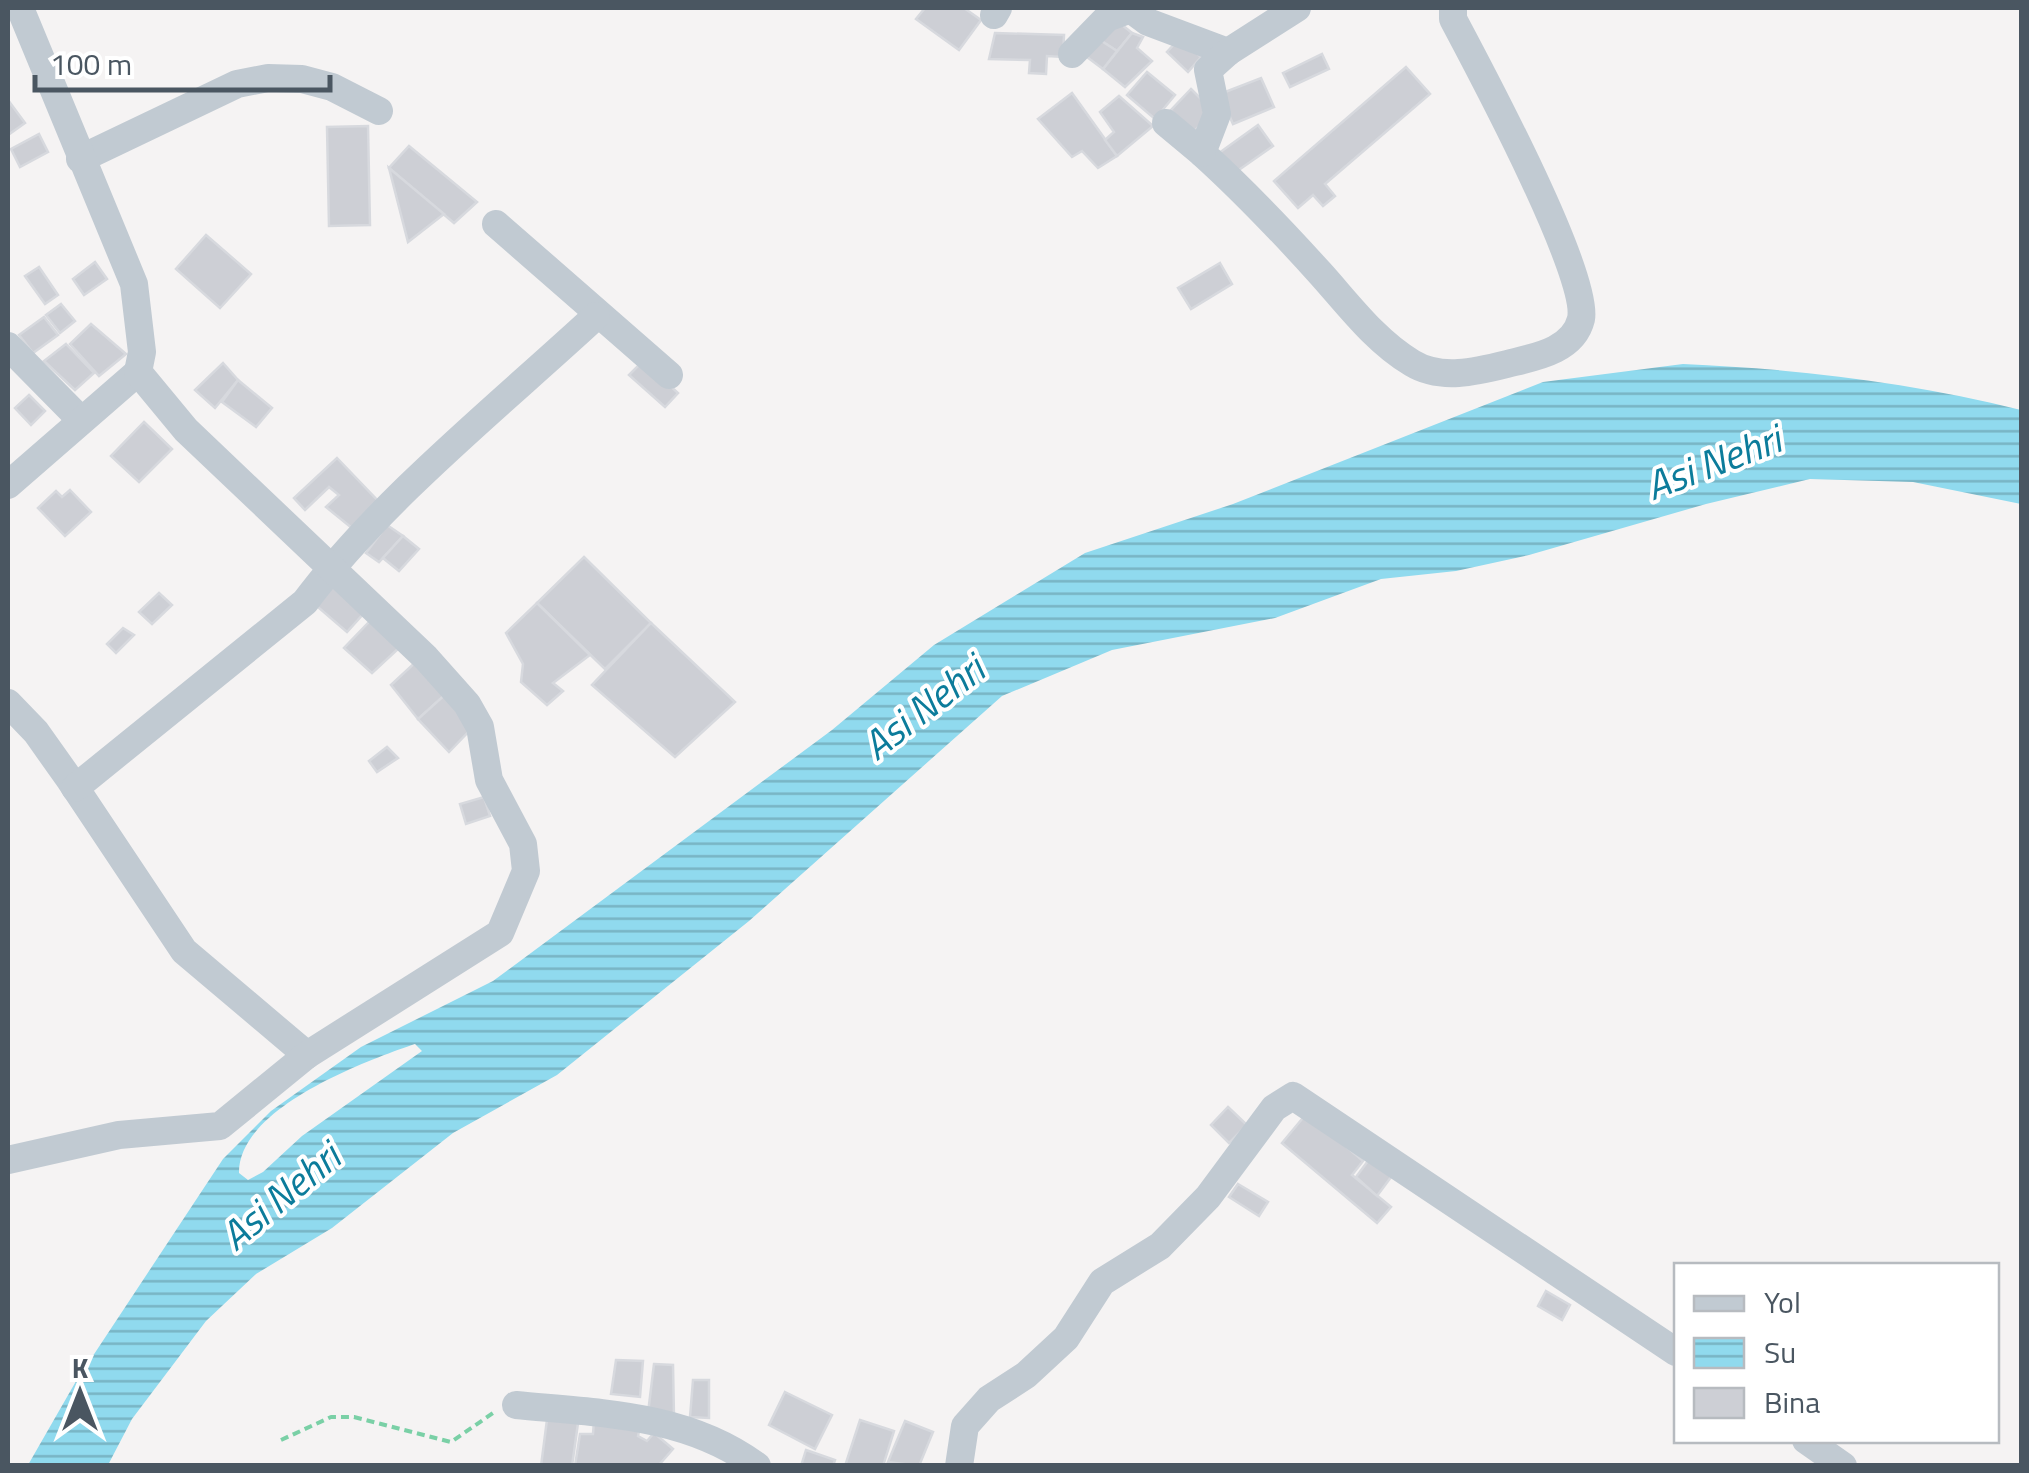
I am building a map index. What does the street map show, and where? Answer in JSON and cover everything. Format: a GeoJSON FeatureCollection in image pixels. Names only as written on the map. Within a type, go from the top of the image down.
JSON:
{"type":"FeatureCollection","features":[{"type":"Feature","properties":{"kind":"street"},"geometry":{"type":"LineString","coordinates":[[8,484],[80,418],[138,372],[142,352],[134,284],[20,8]]}},
{"type":"Feature","properties":{"kind":"street"},"geometry":{"type":"LineString","coordinates":[[1072,54],[1107,18],[1130,8],[1148,22],[1228,52]]}},
{"type":"Feature","properties":{"kind":"street"},"geometry":{"type":"LineString","coordinates":[[1202,153],[1217,114],[1208,70],[1228,52],[1297,8]]}},
{"type":"Feature","properties":{"kind":"street"},"geometry":{"type":"LineString","coordinates":[[1166,124],[1259,206],[1375,334],[1413,364],[1441,374],[1544,355],[1572,338],[1580,320],[1582,301],[1542,198],[1454,19],[1454,8]]}},
{"type":"Feature","properties":{"kind":"street"},"geometry":{"type":"LineString","coordinates":[[80,159],[237,84],[268,78],[302,79],[332,87],[379,111]]}},
{"type":"Feature","properties":{"kind":"street"},"geometry":{"type":"LineString","coordinates":[[496,224],[596,316],[669,375]]}},
{"type":"Feature","properties":{"kind":"street"},"geometry":{"type":"LineString","coordinates":[[75,788],[305,602],[330,568],[596,316]]}},
{"type":"Feature","properties":{"kind":"street"},"geometry":{"type":"LineString","coordinates":[[8,346],[80,418]]}},
{"type":"Feature","properties":{"kind":"street"},"geometry":{"type":"LineString","coordinates":[[8,1160],[120,1135],[220,1126],[308,1055],[500,933],[526,871],[523,844],[489,780],[480,727],[467,704],[426,658],[186,430],[138,372]]}},
{"type":"Feature","properties":{"kind":"street"},"geometry":{"type":"LineString","coordinates":[[8,703],[36,732],[184,952],[308,1055]]}},
{"type":"Feature","properties":{"kind":"street"},"geometry":{"type":"LineString","coordinates":[[962,1453],[965,1426],[989,1399],[1026,1375],[1066,1338],[1102,1282],[1160,1246],[1208,1197],[1274,1108],[1293,1096],[1674,1351]]}},
{"type":"Feature","properties":{"kind":"street"},"geometry":{"type":"LineString","coordinates":[[516,1405],[626,1416],[701,1432],[757,1466]]}},
{"type":"Feature","properties":{"kind":"street"},"geometry":{"type":"LineString","coordinates":[[1810,1443],[1843,1466]]}},
{"type":"Feature","properties":{"kind":"path"},"geometry":{"type":"LineString","coordinates":[[281,1440],[331,1417],[354,1417],[451,1442],[498,1408],[516,1405]]}},
{"type":"Feature","properties":{"kind":"water","name":"Asi Nehri"},"geometry":{"type":"Polygon","coordinates":[[[1683,364],[1726,366],[1895,384],[2021,410],[2021,504],[1913,482],[1810,479],[1706,504],[1529,555],[1456,571],[1381,579],[1275,618],[1112,650],[1002,696],[749,921],[557,1075],[453,1133],[332,1228],[256,1274],[206,1321],[132,1419],[108,1465],[28,1465],[75,1383],[223,1159],[271,1111],[361,1047],[493,981],[832,730],[934,645],[1085,553],[1233,504],[1543,382],[1683,364]],[[415,1044],[366,1062],[281,1108],[244,1149],[239,1173],[248,1180],[263,1172],[302,1136],[422,1051],[415,1044]]]}},
{"type":"Feature","properties":{"kind":"building"},"geometry":{"type":"Polygon","coordinates":[[[925,8],[964,8],[981,20],[959,50],[916,19],[925,8]]]}},
{"type":"Feature","properties":{"kind":"building"},"geometry":{"type":"Polygon","coordinates":[[[1116,20],[1132,33],[1117,51],[1100,40],[1116,20]]]}},
{"type":"Feature","properties":{"kind":"building"},"geometry":{"type":"Polygon","coordinates":[[[995,33],[1064,35],[1063,57],[1047,56],[1046,74],[1029,73],[1030,60],[989,59],[995,33]]]}},
{"type":"Feature","properties":{"kind":"building"},"geometry":{"type":"Polygon","coordinates":[[[1132,33],[1143,37],[1137,48],[1152,61],[1125,87],[1103,69],[1132,33]]]}},
{"type":"Feature","properties":{"kind":"building"},"geometry":{"type":"Polygon","coordinates":[[[1180,38],[1201,57],[1188,72],[1167,52],[1180,38]]]}},
{"type":"Feature","properties":{"kind":"building"},"geometry":{"type":"Polygon","coordinates":[[[1100,40],[1117,51],[1103,69],[1087,57],[1100,40]]]}},
{"type":"Feature","properties":{"kind":"building"},"geometry":{"type":"Polygon","coordinates":[[[1322,54],[1329,69],[1290,87],[1283,73],[1322,54]]]}},
{"type":"Feature","properties":{"kind":"building"},"geometry":{"type":"Polygon","coordinates":[[[1406,67],[1430,94],[1325,184],[1335,196],[1323,206],[1313,195],[1298,208],[1274,181],[1406,67]]]}},
{"type":"Feature","properties":{"kind":"building"},"geometry":{"type":"Polygon","coordinates":[[[1147,72],[1175,95],[1155,119],[1127,95],[1147,72]]]}},
{"type":"Feature","properties":{"kind":"building"},"geometry":{"type":"Polygon","coordinates":[[[1261,78],[1274,107],[1233,124],[1220,94],[1261,78]]]}},
{"type":"Feature","properties":{"kind":"building"},"geometry":{"type":"Polygon","coordinates":[[[1191,89],[1214,112],[1192,133],[1171,110],[1191,89]]]}},
{"type":"Feature","properties":{"kind":"building"},"geometry":{"type":"Polygon","coordinates":[[[1072,93],[1117,156],[1098,168],[1082,151],[1072,157],[1038,119],[1072,93]]]}},
{"type":"Feature","properties":{"kind":"building"},"geometry":{"type":"Polygon","coordinates":[[[1119,96],[1153,126],[1117,156],[1105,140],[1114,132],[1100,112],[1119,96]]]}},
{"type":"Feature","properties":{"kind":"building"},"geometry":{"type":"Polygon","coordinates":[[[8,100],[25,123],[8,135],[8,100]]]}},
{"type":"Feature","properties":{"kind":"building"},"geometry":{"type":"Polygon","coordinates":[[[1258,125],[1273,146],[1233,174],[1219,153],[1258,125]]]}},
{"type":"Feature","properties":{"kind":"building"},"geometry":{"type":"Polygon","coordinates":[[[368,126],[370,225],[329,226],[327,127],[368,126]]]}},
{"type":"Feature","properties":{"kind":"building"},"geometry":{"type":"Polygon","coordinates":[[[39,134],[48,152],[20,167],[11,149],[39,134]]]}},
{"type":"Feature","properties":{"kind":"building"},"geometry":{"type":"Polygon","coordinates":[[[409,146],[477,202],[454,223],[389,168],[409,146]]]}},
{"type":"Feature","properties":{"kind":"building"},"geometry":{"type":"Polygon","coordinates":[[[389,168],[444,214],[408,242],[389,168]]]}},
{"type":"Feature","properties":{"kind":"building"},"geometry":{"type":"Polygon","coordinates":[[[206,235],[251,274],[220,308],[176,269],[206,235]]]}},
{"type":"Feature","properties":{"kind":"building"},"geometry":{"type":"Polygon","coordinates":[[[95,262],[107,279],[84,295],[73,279],[95,262]]]}},
{"type":"Feature","properties":{"kind":"building"},"geometry":{"type":"Polygon","coordinates":[[[1220,263],[1232,284],[1191,309],[1178,288],[1220,263]]]}},
{"type":"Feature","properties":{"kind":"building"},"geometry":{"type":"Polygon","coordinates":[[[39,267],[58,295],[45,304],[25,276],[39,267]]]}},
{"type":"Feature","properties":{"kind":"building"},"geometry":{"type":"Polygon","coordinates":[[[61,304],[75,321],[60,333],[46,315],[61,304]]]}},
{"type":"Feature","properties":{"kind":"building"},"geometry":{"type":"Polygon","coordinates":[[[44,317],[58,335],[33,353],[19,335],[44,317]]]}},
{"type":"Feature","properties":{"kind":"building"},"geometry":{"type":"Polygon","coordinates":[[[91,324],[126,354],[99,376],[70,344],[91,324]]]}},
{"type":"Feature","properties":{"kind":"building"},"geometry":{"type":"Polygon","coordinates":[[[66,344],[94,373],[75,390],[44,361],[66,344]]]}},
{"type":"Feature","properties":{"kind":"building"},"geometry":{"type":"Polygon","coordinates":[[[643,361],[678,393],[665,407],[629,375],[643,361]]]}},
{"type":"Feature","properties":{"kind":"building"},"geometry":{"type":"Polygon","coordinates":[[[223,363],[238,380],[215,408],[195,390],[223,363]]]}},
{"type":"Feature","properties":{"kind":"building"},"geometry":{"type":"Polygon","coordinates":[[[238,380],[272,408],[256,427],[222,402],[238,380]]]}},
{"type":"Feature","properties":{"kind":"building"},"geometry":{"type":"Polygon","coordinates":[[[29,395],[45,411],[31,425],[15,408],[29,395]]]}},
{"type":"Feature","properties":{"kind":"building"},"geometry":{"type":"Polygon","coordinates":[[[144,422],[172,449],[139,482],[111,456],[144,422]]]}},
{"type":"Feature","properties":{"kind":"building"},"geometry":{"type":"Polygon","coordinates":[[[337,458],[380,503],[352,528],[326,507],[339,495],[329,487],[305,510],[294,498],[337,458]]]}},
{"type":"Feature","properties":{"kind":"building"},"geometry":{"type":"Polygon","coordinates":[[[70,490],[91,512],[65,536],[38,508],[56,491],[62,497],[70,490]]]}},
{"type":"Feature","properties":{"kind":"building"},"geometry":{"type":"Polygon","coordinates":[[[387,525],[403,536],[379,562],[366,553],[387,525]]]}},
{"type":"Feature","properties":{"kind":"building"},"geometry":{"type":"Polygon","coordinates":[[[403,536],[419,549],[399,571],[383,558],[403,536]]]}},
{"type":"Feature","properties":{"kind":"building"},"geometry":{"type":"Polygon","coordinates":[[[584,557],[651,623],[605,669],[537,603],[584,557]]]}},
{"type":"Feature","properties":{"kind":"building"},"geometry":{"type":"Polygon","coordinates":[[[330,582],[364,613],[347,632],[312,602],[330,582]]]}},
{"type":"Feature","properties":{"kind":"building"},"geometry":{"type":"Polygon","coordinates":[[[159,593],[172,605],[152,624],[139,612],[159,593]]]}},
{"type":"Feature","properties":{"kind":"building"},"geometry":{"type":"Polygon","coordinates":[[[537,603],[590,655],[553,683],[563,691],[547,705],[521,682],[523,664],[506,633],[537,603]]]}},
{"type":"Feature","properties":{"kind":"building"},"geometry":{"type":"Polygon","coordinates":[[[370,621],[399,648],[372,673],[344,648],[370,621]]]}},
{"type":"Feature","properties":{"kind":"building"},"geometry":{"type":"Polygon","coordinates":[[[651,623],[735,702],[675,757],[592,685],[651,623]]]}},
{"type":"Feature","properties":{"kind":"building"},"geometry":{"type":"Polygon","coordinates":[[[123,628],[134,635],[116,653],[107,644],[123,628]]]}},
{"type":"Feature","properties":{"kind":"building"},"geometry":{"type":"Polygon","coordinates":[[[420,658],[448,692],[418,719],[391,685],[420,658]]]}},
{"type":"Feature","properties":{"kind":"building"},"geometry":{"type":"Polygon","coordinates":[[[448,692],[475,725],[449,752],[418,719],[448,692]]]}},
{"type":"Feature","properties":{"kind":"building"},"geometry":{"type":"Polygon","coordinates":[[[387,747],[398,758],[377,772],[369,761],[387,747]]]}},
{"type":"Feature","properties":{"kind":"building"},"geometry":{"type":"Polygon","coordinates":[[[484,797],[490,816],[466,824],[460,804],[484,797]]]}},
{"type":"Feature","properties":{"kind":"building"},"geometry":{"type":"Polygon","coordinates":[[[1228,1107],[1247,1125],[1229,1143],[1211,1125],[1228,1107]]]}},
{"type":"Feature","properties":{"kind":"building"},"geometry":{"type":"Polygon","coordinates":[[[1307,1113],[1363,1161],[1352,1175],[1391,1207],[1377,1223],[1282,1143],[1307,1113]]]}},
{"type":"Feature","properties":{"kind":"building"},"geometry":{"type":"Polygon","coordinates":[[[1371,1157],[1394,1173],[1377,1196],[1356,1177],[1371,1157]]]}},
{"type":"Feature","properties":{"kind":"building"},"geometry":{"type":"Polygon","coordinates":[[[1238,1184],[1268,1202],[1259,1216],[1229,1197],[1238,1184]]]}},
{"type":"Feature","properties":{"kind":"building"},"geometry":{"type":"Polygon","coordinates":[[[1546,1291],[1570,1305],[1562,1320],[1538,1306],[1546,1291]]]}},
{"type":"Feature","properties":{"kind":"building"},"geometry":{"type":"Polygon","coordinates":[[[616,1360],[643,1361],[640,1397],[611,1394],[616,1360]]]}},
{"type":"Feature","properties":{"kind":"building"},"geometry":{"type":"Polygon","coordinates":[[[654,1364],[673,1365],[674,1417],[648,1413],[654,1364]]]}},
{"type":"Feature","properties":{"kind":"building"},"geometry":{"type":"Polygon","coordinates":[[[693,1380],[709,1380],[709,1418],[690,1417],[693,1380]]]}},
{"type":"Feature","properties":{"kind":"building"},"geometry":{"type":"Polygon","coordinates":[[[785,1392],[832,1415],[815,1449],[769,1425],[785,1392]]]}},
{"type":"Feature","properties":{"kind":"building"},"geometry":{"type":"Polygon","coordinates":[[[548,1412],[579,1416],[572,1466],[541,1466],[548,1412]]]}},
{"type":"Feature","properties":{"kind":"building"},"geometry":{"type":"Polygon","coordinates":[[[860,1420],[894,1431],[883,1466],[845,1466],[860,1420]]]}},
{"type":"Feature","properties":{"kind":"building"},"geometry":{"type":"Polygon","coordinates":[[[594,1421],[640,1426],[638,1436],[647,1441],[654,1433],[673,1449],[658,1466],[575,1466],[580,1434],[593,1434],[594,1421]]]}},
{"type":"Feature","properties":{"kind":"building"},"geometry":{"type":"Polygon","coordinates":[[[905,1421],[933,1432],[919,1466],[888,1462],[905,1421]]]}},
{"type":"Feature","properties":{"kind":"building"},"geometry":{"type":"Polygon","coordinates":[[[806,1450],[835,1460],[833,1466],[801,1466],[806,1450]]]}}]}
